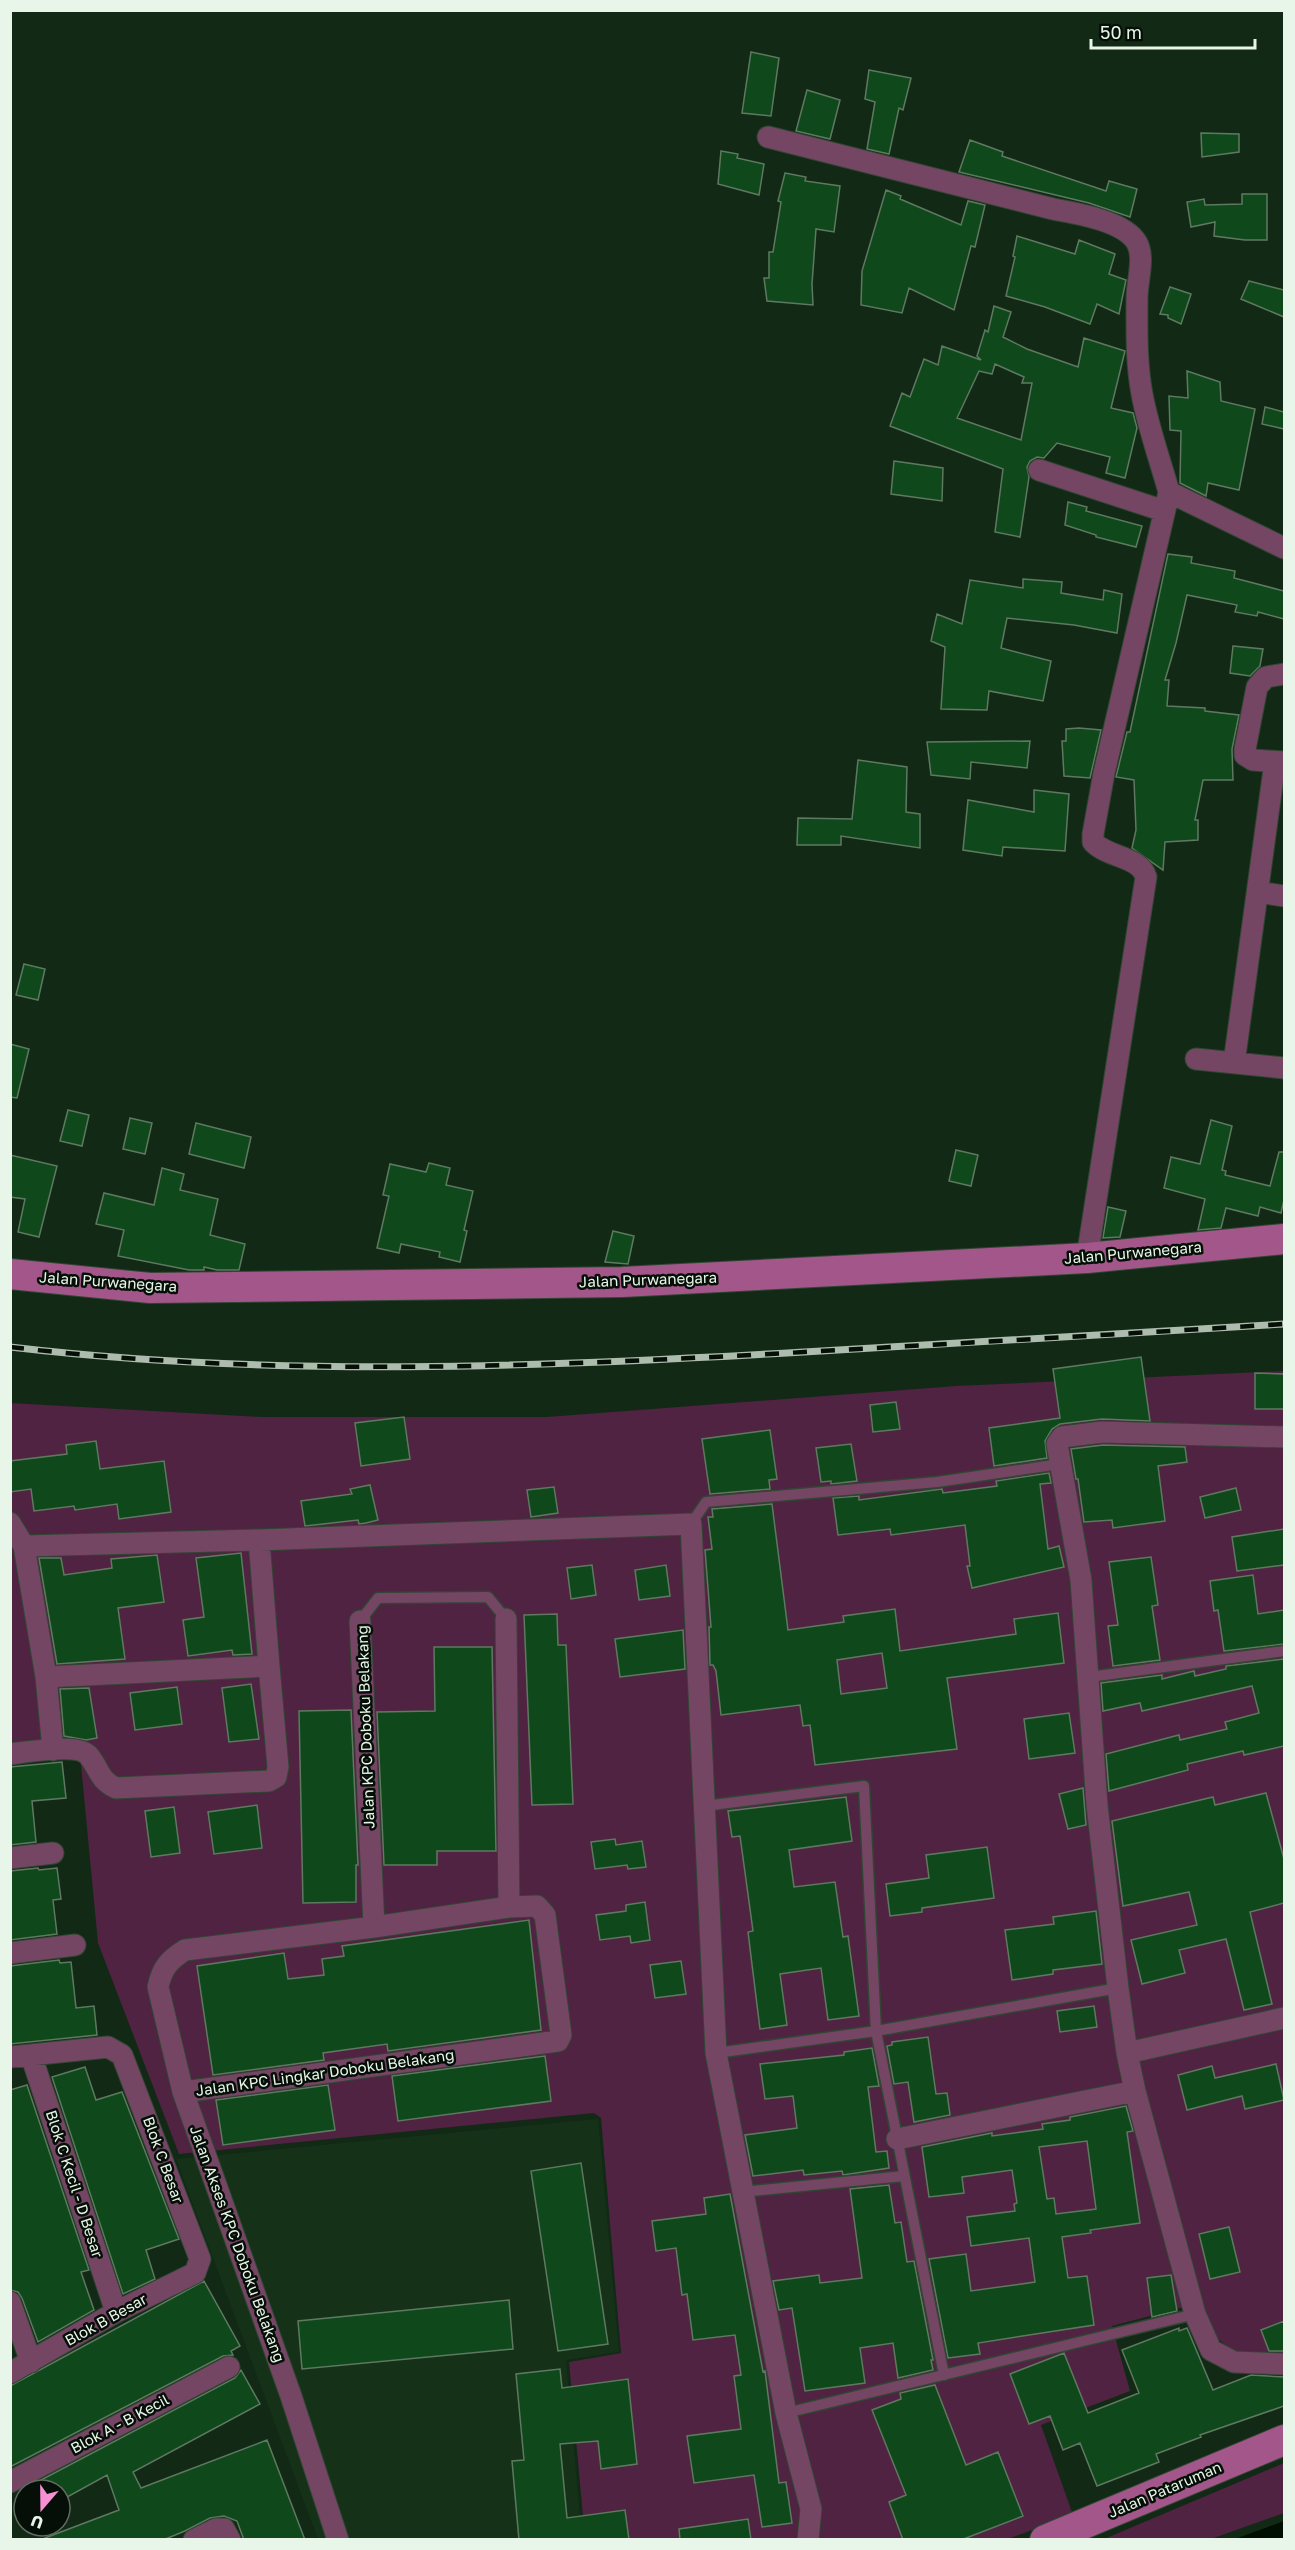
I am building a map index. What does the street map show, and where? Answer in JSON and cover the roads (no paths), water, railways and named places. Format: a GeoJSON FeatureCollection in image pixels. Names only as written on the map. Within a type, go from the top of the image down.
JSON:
{"type":"FeatureCollection","features":[{"type":"Feature","properties":{"kind":"street"},"geometry":{"type":"LineString","coordinates":[[768,137],[1053,209],[1088,215],[1121,228],[1137,243],[1140,261],[1136,345],[1142,394],[1167,501],[1104,773],[1093,834],[1093,842],[1100,849],[1137,864],[1144,870],[1146,877],[1087,1258]]}},
{"type":"Feature","properties":{"kind":"street"},"geometry":{"type":"LineString","coordinates":[[1039,470],[1167,501],[1284,548]]}},
{"type":"Feature","properties":{"kind":"street"},"geometry":{"type":"LineString","coordinates":[[1234,1063],[1258,892],[1280,762],[1248,758],[1245,755],[1245,749],[1257,687],[1266,677],[1284,674]]}},
{"type":"Feature","properties":{"kind":"street"},"geometry":{"type":"LineString","coordinates":[[1258,892],[1284,896]]}},
{"type":"Feature","properties":{"kind":"street"},"geometry":{"type":"LineString","coordinates":[[1196,1059],[1284,1068]]}},
{"type":"Feature","properties":{"kind":"street","name":"Jalan Purwanegara"},"geometry":{"type":"LineString","coordinates":[[10,1274],[150,1287],[615,1282],[1087,1258],[1284,1239]]}},
{"type":"Feature","properties":{"kind":"street"},"geometry":{"type":"LineString","coordinates":[[1284,1437],[1092,1433],[1060,1438],[1057,1444],[1081,1580],[1097,1805],[1118,1988],[1135,2091],[1195,2314],[1211,2350],[1234,2362],[1284,2364]]}},
{"type":"Feature","properties":{"kind":"street"},"geometry":{"type":"LineString","coordinates":[[10,1523],[24,1546],[46,1677],[53,1750]]}},
{"type":"Feature","properties":{"kind":"street"},"geometry":{"type":"LineString","coordinates":[[24,1546],[691,1524],[716,2053],[786,2413],[811,2510],[808,2540]]}},
{"type":"Feature","properties":{"kind":"street"},"geometry":{"type":"LineString","coordinates":[[10,1754],[53,1750],[83,1751],[88,1754],[105,1783],[116,1788],[269,1781],[276,1777],[278,1767],[259,1540]]}},
{"type":"Feature","properties":{"kind":"street","name":"Jalan KPC Doboku Belakang"},"geometry":{"type":"LineString","coordinates":[[506,1619],[509,1906]]}},
{"type":"Feature","properties":{"kind":"street","name":"Jalan KPC Doboku Belakang"},"geometry":{"type":"LineString","coordinates":[[360,1621],[374,1927]]}},
{"type":"Feature","properties":{"kind":"street"},"geometry":{"type":"LineString","coordinates":[[46,1677],[269,1666]]}},
{"type":"Feature","properties":{"kind":"street"},"geometry":{"type":"LineString","coordinates":[[10,1858],[53,1853]]}},
{"type":"Feature","properties":{"kind":"street","name":"Jalan KPC Lingkar Doboku Belakang"},"geometry":{"type":"LineString","coordinates":[[509,1906],[537,1906],[545,1915],[561,2035],[558,2041],[183,2092],[158,1987],[161,1974],[170,1960],[185,1950],[374,1927],[509,1906]]}},
{"type":"Feature","properties":{"kind":"street"},"geometry":{"type":"LineString","coordinates":[[10,1953],[75,1945]]}},
{"type":"Feature","properties":{"kind":"street"},"geometry":{"type":"LineString","coordinates":[[1127,2053],[1284,2018]]}},
{"type":"Feature","properties":{"kind":"street","name":"Blok C Besar"},"geometry":{"type":"LineString","coordinates":[[21,2056],[108,2047],[122,2055],[200,2259],[199,2266]]}},
{"type":"Feature","properties":{"kind":"street","name":"Blok C Kecil - D Besar"},"geometry":{"type":"LineString","coordinates":[[21,2056],[116,2312]]}},
{"type":"Feature","properties":{"kind":"street"},"geometry":{"type":"LineString","coordinates":[[897,2139],[1135,2091]]}},
{"type":"Feature","properties":{"kind":"street","name":"Jalan Akses KPC Doboku Belakang"},"geometry":{"type":"LineString","coordinates":[[183,2092],[291,2396],[338,2540]]}},
{"type":"Feature","properties":{"kind":"street","name":"Blok B Besar"},"geometry":{"type":"LineString","coordinates":[[10,2373],[116,2312],[195,2273],[199,2266]]}},
{"type":"Feature","properties":{"kind":"street"},"geometry":{"type":"LineString","coordinates":[[10,2302],[31,2362]]}},
{"type":"Feature","properties":{"kind":"street","name":"Blok A - B Kecil"},"geometry":{"type":"LineString","coordinates":[[10,2482],[229,2367]]}},
{"type":"Feature","properties":{"kind":"street","name":"Jalan Pataruman"},"geometry":{"type":"LineString","coordinates":[[1045,2540],[1284,2440]]}},
{"type":"Feature","properties":{"kind":"street"},"geometry":{"type":"LineString","coordinates":[[194,2540],[216,2529],[224,2529],[230,2540]]}},
{"type":"Feature","properties":{"kind":"lane"},"geometry":{"type":"LineString","coordinates":[[691,1524],[706,1502],[937,1482],[1060,1464]]}},
{"type":"Feature","properties":{"kind":"lane","name":"Jalan KPC Doboku Belakang"},"geometry":{"type":"LineString","coordinates":[[360,1621],[378,1598],[488,1597],[506,1619]]}},
{"type":"Feature","properties":{"kind":"lane"},"geometry":{"type":"LineString","coordinates":[[1089,1677],[1284,1651]]}},
{"type":"Feature","properties":{"kind":"lane"},"geometry":{"type":"LineString","coordinates":[[704,1806],[864,1786],[876,2031],[944,2374]]}},
{"type":"Feature","properties":{"kind":"lane"},"geometry":{"type":"LineString","coordinates":[[716,2053],[876,2031],[1118,1988]]}},
{"type":"Feature","properties":{"kind":"lane"},"geometry":{"type":"LineString","coordinates":[[742,2192],[904,2176]]}},
{"type":"Feature","properties":{"kind":"lane"},"geometry":{"type":"LineString","coordinates":[[786,2413],[1195,2314]]}},
{"type":"Feature","properties":{"kind":"railway"},"geometry":{"type":"LineString","coordinates":[[10,1347],[109,1357],[208,1363],[407,1367],[606,1362],[1284,1324]]}}]}
